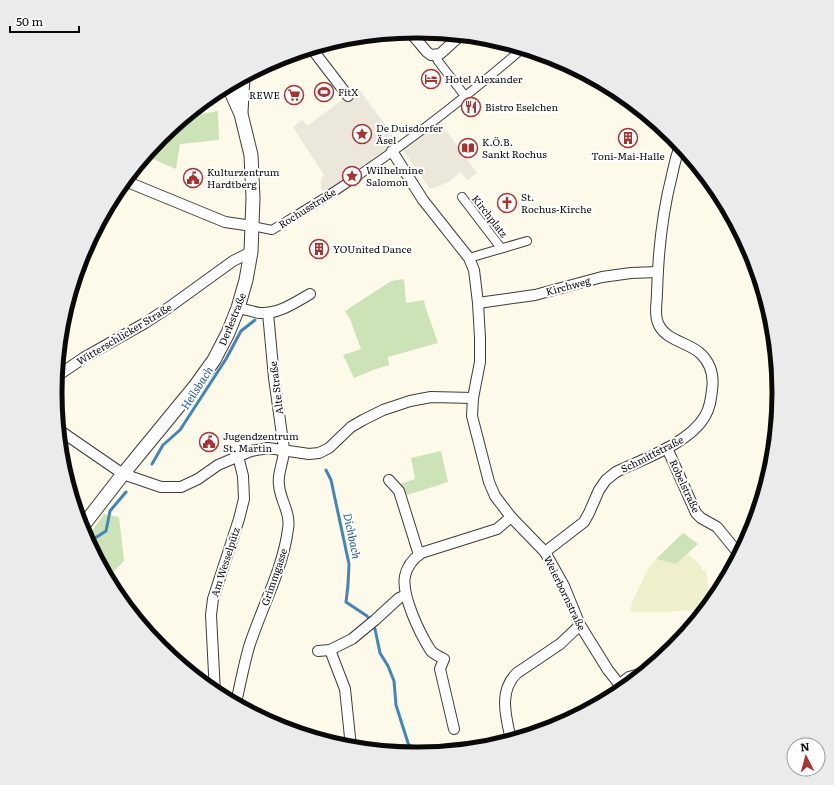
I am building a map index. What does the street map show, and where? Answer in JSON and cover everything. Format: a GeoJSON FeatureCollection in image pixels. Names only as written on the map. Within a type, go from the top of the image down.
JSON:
{"type":"FeatureCollection","features":[{"type":"Feature","properties":{"kind":"street"},"geometry":{"type":"LineString","coordinates":[[415,38],[431,55],[440,54],[455,40]]}},
{"type":"Feature","properties":{"kind":"street","name":"Rochusstraße"},"geometry":{"type":"LineString","coordinates":[[131,183],[225,222],[272,230],[340,188],[392,152],[465,96],[517,52]]}},
{"type":"Feature","properties":{"kind":"street"},"geometry":{"type":"LineString","coordinates":[[315,53],[348,96]]}},
{"type":"Feature","properties":{"kind":"street"},"geometry":{"type":"LineString","coordinates":[[436,55],[465,96]]}},
{"type":"Feature","properties":{"kind":"street","name":"Derlestraße"},"geometry":{"type":"LineString","coordinates":[[241,114],[243,84]]}},
{"type":"Feature","properties":{"kind":"street","name":"Derlestraße"},"geometry":{"type":"LineString","coordinates":[[87,521],[196,385],[214,360],[228,333],[238,308],[246,280],[251,252],[251,155],[241,114],[231,91]]}},
{"type":"Feature","properties":{"kind":"street","name":"Weierbornstraße"},"geometry":{"type":"LineString","coordinates":[[392,152],[423,200],[469,258],[474,270],[478,303],[480,362],[472,416],[489,482],[495,496],[511,517],[545,552],[564,586],[580,625],[608,670],[619,684]]}},
{"type":"Feature","properties":{"kind":"street","name":"Schmittstraße"},"geometry":{"type":"LineString","coordinates":[[545,552],[584,522],[599,490],[606,480],[616,472],[685,438],[702,421],[710,404],[713,384],[712,371],[707,361],[700,352],[667,335],[661,330],[657,322],[656,313],[662,218],[678,153]]}},
{"type":"Feature","properties":{"kind":"street","name":"Kirchplatz"},"geometry":{"type":"LineString","coordinates":[[462,197],[502,248]]}},
{"type":"Feature","properties":{"kind":"street","name":"Kirchplatz"},"geometry":{"type":"LineString","coordinates":[[469,258],[526,241]]}},
{"type":"Feature","properties":{"kind":"street","name":"Witterschlicker Straße"},"geometry":{"type":"LineString","coordinates":[[63,372],[85,357],[145,323],[233,261],[251,252]]}},
{"type":"Feature","properties":{"kind":"street","name":"Kirchweg"},"geometry":{"type":"LineString","coordinates":[[478,303],[535,295],[602,277],[631,273],[658,272]]}},
{"type":"Feature","properties":{"kind":"street"},"geometry":{"type":"LineString","coordinates":[[238,308],[259,313],[268,313],[285,309],[310,294]]}},
{"type":"Feature","properties":{"kind":"street","name":"Alte Straße"},"geometry":{"type":"LineString","coordinates":[[268,313],[274,378],[284,449]]}},
{"type":"Feature","properties":{"kind":"street"},"geometry":{"type":"LineString","coordinates":[[65,434],[123,474],[161,487],[181,487],[198,479],[218,465],[251,451],[268,448],[284,449],[309,454],[319,453],[329,448],[351,427],[363,420],[383,410],[410,401],[431,397],[474,398]]}},
{"type":"Feature","properties":{"kind":"street","name":"Robelstraße"},"geometry":{"type":"LineString","coordinates":[[667,448],[696,513],[701,518],[718,527],[735,550]]}},
{"type":"Feature","properties":{"kind":"street","name":"Grimmgasse"},"geometry":{"type":"LineString","coordinates":[[237,698],[248,648],[284,551],[289,521],[279,487],[278,477],[284,458],[284,449]]}},
{"type":"Feature","properties":{"kind":"street","name":"Am Wesselpütz"},"geometry":{"type":"LineString","coordinates":[[215,684],[211,615],[213,599],[239,520],[244,499],[243,476],[238,456]]}},
{"type":"Feature","properties":{"kind":"street"},"geometry":{"type":"LineString","coordinates":[[389,480],[399,491],[419,555]]}},
{"type":"Feature","properties":{"kind":"street"},"geometry":{"type":"LineString","coordinates":[[454,729],[440,669],[444,659],[432,652],[418,627],[406,595],[405,586],[407,570],[412,561],[419,555],[497,529],[511,517]]}},
{"type":"Feature","properties":{"kind":"street"},"geometry":{"type":"LineString","coordinates":[[318,651],[330,650],[352,639],[399,598],[406,595]]}},
{"type":"Feature","properties":{"kind":"street"},"geometry":{"type":"LineString","coordinates":[[510,735],[505,712],[505,698],[506,691],[512,677],[560,644],[580,625]]}},
{"type":"Feature","properties":{"kind":"street"},"geometry":{"type":"LineString","coordinates":[[330,650],[345,689],[350,740]]}},
{"type":"Feature","properties":{"kind":"green space"},"geometry":{"type":"Polygon","coordinates":[[[218,111],[219,140],[180,144],[176,169],[151,158],[166,142],[196,115],[218,111]]]}},
{"type":"Feature","properties":{"kind":"green space"},"geometry":{"type":"Polygon","coordinates":[[[404,279],[406,303],[424,300],[438,343],[388,357],[389,365],[354,378],[343,355],[361,349],[350,319],[345,311],[391,281],[404,279]]]}},
{"type":"Feature","properties":{"kind":"green space"},"geometry":{"type":"Polygon","coordinates":[[[441,451],[448,482],[404,496],[400,484],[415,479],[411,458],[441,451]]]}},
{"type":"Feature","properties":{"kind":"green space"},"geometry":{"type":"Polygon","coordinates":[[[104,514],[119,517],[124,561],[112,573],[99,549],[91,532],[104,514]]]}},
{"type":"Feature","properties":{"kind":"green space"},"geometry":{"type":"Polygon","coordinates":[[[683,533],[698,544],[676,564],[656,559],[683,533]]]}},
{"type":"Feature","properties":{"kind":"green space"},"geometry":{"type":"Polygon","coordinates":[[[687,554],[700,565],[702,570],[706,571],[709,592],[697,609],[670,612],[630,612],[632,602],[648,569],[656,559],[676,564],[687,554]]]}},
{"type":"Feature","properties":{"kind":"shaded area"},"geometry":{"type":"Polygon","coordinates":[[[358,88],[400,145],[437,118],[477,173],[467,180],[460,172],[449,182],[430,189],[403,150],[330,201],[321,188],[321,179],[324,175],[293,127],[302,120],[307,126],[358,88]]]}},
{"type":"Feature","properties":{"kind":"waterway","name":"Heilsbach"},"geometry":{"type":"LineString","coordinates":[[152,464],[163,445],[180,430],[226,359],[241,331],[255,320]]}},
{"type":"Feature","properties":{"kind":"waterway","name":"Dichbach"},"geometry":{"type":"LineString","coordinates":[[326,470],[331,480],[349,564],[346,602],[367,616],[375,629],[380,653],[388,666],[394,681],[396,705],[410,747]]}},
{"type":"Feature","properties":{"kind":"waterway","name":"Heilsbach"},"geometry":{"type":"LineString","coordinates":[[94,539],[106,531],[110,511],[126,492]]}},
{"type":"Feature","properties":{"kind":"place","name":"Hotel Alexander"},"geometry":{"type":"Point","coordinates":[431,79]}},
{"type":"Feature","properties":{"kind":"place","name":"FitX"},"geometry":{"type":"Point","coordinates":[324,92]}},
{"type":"Feature","properties":{"kind":"place","name":"REWE"},"geometry":{"type":"Point","coordinates":[294,95]}},
{"type":"Feature","properties":{"kind":"place","name":"Bistro Eselchen"},"geometry":{"type":"Point","coordinates":[471,107]}},
{"type":"Feature","properties":{"kind":"place","name":"De Duisdorfer Äsel"},"geometry":{"type":"Point","coordinates":[362,134]}},
{"type":"Feature","properties":{"kind":"place","name":"Toni-Mai-Halle"},"geometry":{"type":"Point","coordinates":[628,138]}},
{"type":"Feature","properties":{"kind":"place","name":"K.Ö.B. Sankt Rochus"},"geometry":{"type":"Point","coordinates":[468,148]}},
{"type":"Feature","properties":{"kind":"place","name":"Wilhelmine Salomon"},"geometry":{"type":"Point","coordinates":[352,176]}},
{"type":"Feature","properties":{"kind":"place","name":"Kulturzentrum Hardtberg"},"geometry":{"type":"Point","coordinates":[193,178]}},
{"type":"Feature","properties":{"kind":"place","name":"St. Rochus-Kirche"},"geometry":{"type":"Point","coordinates":[507,203]}},
{"type":"Feature","properties":{"kind":"place","name":"YOUnited Dance"},"geometry":{"type":"Point","coordinates":[319,249]}},
{"type":"Feature","properties":{"kind":"place","name":"Jugendzentrum St. Martin"},"geometry":{"type":"Point","coordinates":[209,442]}}]}
